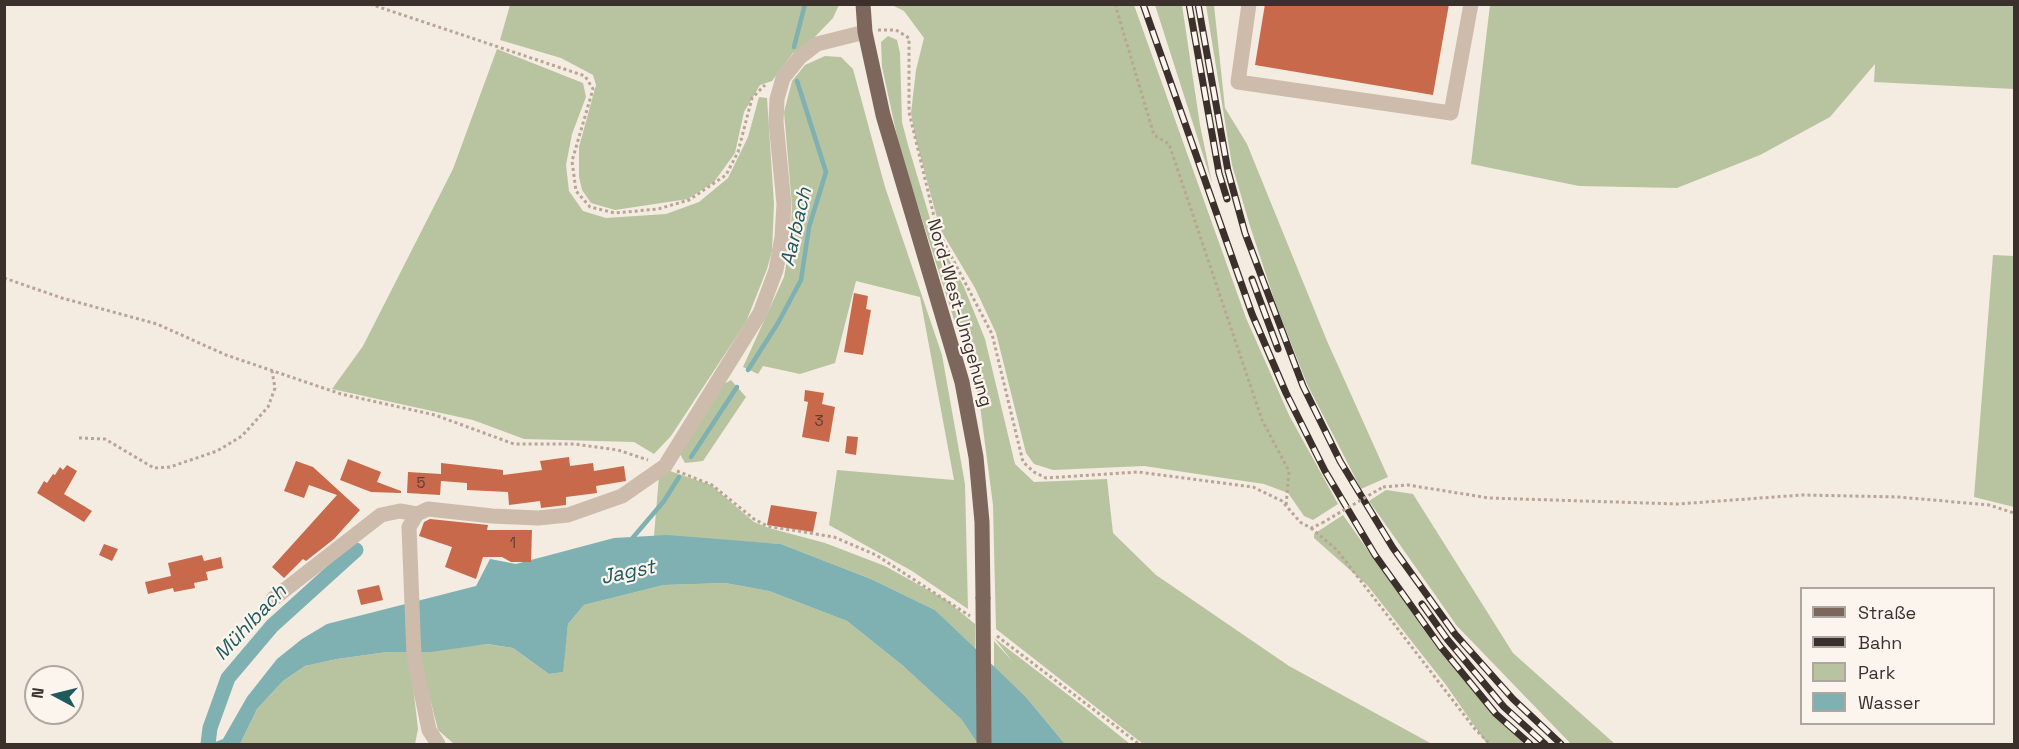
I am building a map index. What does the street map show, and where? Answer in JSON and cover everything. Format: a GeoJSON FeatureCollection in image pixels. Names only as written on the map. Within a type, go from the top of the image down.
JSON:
{"type":"FeatureCollection","features":[{"type":"Feature","properties":{"kind":"main road","name":"Nord-West-Umgehung"},"geometry":{"type":"LineString","coordinates":[[863,4],[865,32],[883,115],[962,382],[976,456],[982,522],[984,744]]}},
{"type":"Feature","properties":{"kind":"street"},"geometry":{"type":"LineString","coordinates":[[1249,4],[1238,82],[1451,112],[1472,4]]}},
{"type":"Feature","properties":{"kind":"street"},"geometry":{"type":"LineString","coordinates":[[438,744],[429,730],[414,657],[409,527],[417,514],[428,508],[492,516],[538,518],[568,515],[622,496],[665,466],[760,313],[776,270],[782,237],[783,204],[777,111],[783,78],[800,57],[817,44],[865,32]]}},
{"type":"Feature","properties":{"kind":"street"},"geometry":{"type":"LineString","coordinates":[[273,599],[381,515],[400,511],[417,514]]}},
{"type":"Feature","properties":{"kind":"path"},"geometry":{"type":"LineString","coordinates":[[370,4],[585,76],[592,89],[572,161],[576,191],[590,207],[615,213],[658,209],[689,200],[726,175],[738,152],[752,98],[767,84],[783,78]]}},
{"type":"Feature","properties":{"kind":"path"},"geometry":{"type":"LineString","coordinates":[[1115,4],[1154,135],[1168,144],[1262,420],[1289,471],[1286,506]]}},
{"type":"Feature","properties":{"kind":"path"},"geometry":{"type":"LineString","coordinates":[[865,32],[896,30],[909,38],[909,112],[937,229],[992,334],[1023,462],[1034,472],[1046,478],[1138,472],[1253,487],[1270,494],[1286,506],[1300,522],[1311,528],[1337,550],[1490,744]]}},
{"type":"Feature","properties":{"kind":"path"},"geometry":{"type":"LineString","coordinates":[[4,278],[62,298],[157,324],[272,371],[341,394],[435,415],[514,444],[574,444],[618,450],[665,466],[712,485],[754,519],[767,526],[834,537],[876,555],[975,620]]}},
{"type":"Feature","properties":{"kind":"path"},"geometry":{"type":"LineString","coordinates":[[79,438],[105,439],[154,468],[170,466],[217,452],[242,436],[268,407],[275,388],[272,371]]}},
{"type":"Feature","properties":{"kind":"path"},"geometry":{"type":"LineString","coordinates":[[1311,528],[1383,487],[1408,484],[1489,498],[1678,504],[1802,495],[1899,496],[1989,505],[2014,513]]}},
{"type":"Feature","properties":{"kind":"path"},"geometry":{"type":"LineString","coordinates":[[994,633],[1139,744]]}},
{"type":"Feature","properties":{"kind":"green space"},"geometry":{"type":"Polygon","coordinates":[[[510,5],[839,5],[833,18],[808,44],[793,53],[772,81],[760,85],[744,112],[735,153],[714,182],[688,199],[615,210],[591,203],[582,190],[579,177],[579,147],[596,85],[593,75],[561,58],[500,40],[510,5]]]}},
{"type":"Feature","properties":{"kind":"green space"},"geometry":{"type":"Polygon","coordinates":[[[892,5],[1134,5],[1246,318],[1289,415],[1338,504],[1313,520],[1304,516],[1288,493],[1264,484],[1144,466],[1053,470],[1034,464],[1026,453],[996,333],[975,288],[940,229],[915,136],[911,113],[916,70],[924,38],[904,11],[892,5]]]}},
{"type":"Feature","properties":{"kind":"green space"},"geometry":{"type":"Polygon","coordinates":[[[1155,5],[1182,5],[1200,125],[1212,183],[1155,5]]]}},
{"type":"Feature","properties":{"kind":"green space"},"geometry":{"type":"Polygon","coordinates":[[[1206,5],[1214,5],[1225,108],[1247,144],[1327,341],[1388,477],[1361,489],[1307,384],[1276,305],[1250,226],[1232,165],[1206,5]]]}},
{"type":"Feature","properties":{"kind":"green space"},"geometry":{"type":"Polygon","coordinates":[[[1490,5],[2014,5],[2014,89],[1874,82],[1875,64],[1830,117],[1760,155],[1677,188],[1579,186],[1471,164],[1490,5]]]}},
{"type":"Feature","properties":{"kind":"green space"},"geometry":{"type":"Polygon","coordinates":[[[888,36],[897,40],[900,53],[902,122],[908,145],[934,232],[964,287],[985,339],[1015,464],[1034,482],[1107,479],[1113,533],[1156,575],[1289,666],[1432,744],[1143,744],[996,629],[993,505],[979,398],[900,150],[882,67],[881,42],[888,36]]]}},
{"type":"Feature","properties":{"kind":"green space"},"geometry":{"type":"Polygon","coordinates":[[[497,49],[583,83],[586,97],[572,134],[566,165],[569,191],[583,211],[606,218],[666,214],[699,202],[728,178],[748,137],[759,97],[767,98],[774,204],[772,251],[767,269],[746,322],[671,436],[654,454],[634,442],[524,439],[473,420],[332,389],[363,346],[453,169],[497,49]]]}},
{"type":"Feature","properties":{"kind":"green space"},"geometry":{"type":"Polygon","coordinates":[[[825,56],[841,57],[853,69],[885,187],[942,355],[965,484],[968,609],[912,571],[829,525],[837,470],[954,480],[920,297],[856,281],[835,363],[800,374],[763,366],[758,374],[743,367],[784,277],[790,243],[792,206],[784,112],[792,81],[805,65],[825,56]]]}},
{"type":"Feature","properties":{"kind":"green space"},"geometry":{"type":"Polygon","coordinates":[[[1993,255],[2014,256],[2014,507],[1974,497],[1993,255]]]}},
{"type":"Feature","properties":{"kind":"green space"},"geometry":{"type":"Polygon","coordinates":[[[731,380],[746,397],[703,461],[685,463],[680,454],[724,384],[731,380]]]}},
{"type":"Feature","properties":{"kind":"green space"},"geometry":{"type":"Polygon","coordinates":[[[667,470],[711,485],[754,522],[825,543],[885,566],[946,600],[975,624],[975,649],[935,610],[871,579],[781,544],[654,536],[659,476],[667,470]]]}},
{"type":"Feature","properties":{"kind":"green space"},"geometry":{"type":"Polygon","coordinates":[[[1386,490],[1413,494],[1513,653],[1615,744],[1571,744],[1457,626],[1369,501],[1386,490]]]}},
{"type":"Feature","properties":{"kind":"green space"},"geometry":{"type":"Polygon","coordinates":[[[1343,515],[1436,647],[1492,714],[1526,744],[1487,744],[1446,685],[1368,586],[1314,538],[1314,534],[1343,515]]]}},
{"type":"Feature","properties":{"kind":"green space"},"geometry":{"type":"Polygon","coordinates":[[[725,583],[769,591],[847,621],[902,665],[961,719],[978,744],[454,744],[438,730],[418,652],[486,644],[513,648],[549,674],[562,672],[568,624],[584,605],[664,585],[725,583]]]}},
{"type":"Feature","properties":{"kind":"green space"},"geometry":{"type":"Polygon","coordinates":[[[994,638],[1130,744],[1065,744],[1026,697],[994,667],[994,641],[1013,662],[994,638]]]}},
{"type":"Feature","properties":{"kind":"green space"},"geometry":{"type":"Polygon","coordinates":[[[387,652],[409,652],[418,729],[415,744],[240,744],[257,709],[283,681],[305,666],[387,652]]]}},
{"type":"Feature","properties":{"kind":"water","name":"Jagst"},"geometry":{"type":"Polygon","coordinates":[[[667,535],[781,544],[871,579],[935,610],[1026,697],[1065,744],[978,744],[961,719],[902,665],[847,621],[769,591],[725,583],[664,585],[584,605],[568,624],[563,672],[549,674],[513,648],[487,644],[431,652],[387,652],[305,666],[283,681],[257,709],[240,744],[210,744],[223,739],[247,697],[277,659],[302,639],[327,624],[476,586],[490,559],[516,564],[614,538],[667,535]]]}},
{"type":"Feature","properties":{"kind":"building"},"geometry":{"type":"Polygon","coordinates":[[[1265,4],[1449,4],[1433,95],[1255,65],[1265,4]]]}},
{"type":"Feature","properties":{"kind":"building"},"geometry":{"type":"Polygon","coordinates":[[[854,293],[868,296],[866,309],[871,310],[863,355],[844,352],[854,293]]]}},
{"type":"Feature","properties":{"kind":"building"},"geometry":{"type":"Polygon","coordinates":[[[805,390],[824,393],[822,404],[835,407],[829,442],[802,437],[808,402],[804,401],[805,390]]]}},
{"type":"Feature","properties":{"kind":"building"},"geometry":{"type":"Polygon","coordinates":[[[847,436],[858,437],[856,455],[845,453],[847,436]]]}},
{"type":"Feature","properties":{"kind":"building"},"geometry":{"type":"Polygon","coordinates":[[[569,457],[570,466],[593,463],[594,471],[624,466],[626,481],[596,486],[597,493],[566,497],[566,505],[541,508],[540,501],[509,505],[508,492],[467,490],[467,483],[441,481],[440,495],[407,493],[408,472],[441,474],[441,463],[503,470],[503,475],[542,470],[540,461],[569,457]]]}},
{"type":"Feature","properties":{"kind":"building"},"geometry":{"type":"Polygon","coordinates":[[[348,459],[381,472],[377,482],[401,491],[401,493],[371,492],[340,480],[348,459]]]}},
{"type":"Feature","properties":{"kind":"building"},"geometry":{"type":"Polygon","coordinates":[[[296,461],[313,467],[360,510],[334,539],[306,561],[303,559],[284,578],[272,567],[337,495],[309,485],[304,498],[284,491],[296,461]]]}},
{"type":"Feature","properties":{"kind":"building"},"geometry":{"type":"Polygon","coordinates":[[[67,465],[77,471],[64,494],[92,511],[84,522],[37,493],[44,481],[47,483],[60,467],[63,470],[67,465]]]}},
{"type":"Feature","properties":{"kind":"building"},"geometry":{"type":"Polygon","coordinates":[[[771,505],[817,512],[813,532],[767,525],[771,505]]]}},
{"type":"Feature","properties":{"kind":"building"},"geometry":{"type":"Polygon","coordinates":[[[430,519],[488,525],[487,530],[532,530],[531,562],[511,562],[502,557],[483,557],[476,579],[445,567],[452,547],[419,536],[424,522],[430,519]]]}},
{"type":"Feature","properties":{"kind":"building"},"geometry":{"type":"Polygon","coordinates":[[[104,544],[118,549],[112,561],[99,555],[104,544]]]}},
{"type":"Feature","properties":{"kind":"building"},"geometry":{"type":"Polygon","coordinates":[[[202,555],[204,561],[221,557],[223,568],[206,572],[208,580],[194,583],[195,588],[174,592],[173,588],[148,594],[145,582],[171,576],[168,563],[202,555]]]}},
{"type":"Feature","properties":{"kind":"building"},"geometry":{"type":"Polygon","coordinates":[[[379,585],[383,600],[361,605],[357,590],[379,585]]]}},
{"type":"Feature","properties":{"kind":"waterway","name":"Aarbach"},"geometry":{"type":"LineString","coordinates":[[794,47],[805,4]]}},
{"type":"Feature","properties":{"kind":"waterway","name":"Aarbach"},"geometry":{"type":"LineString","coordinates":[[748,370],[778,323],[801,280],[809,227],[826,172],[797,81]]}},
{"type":"Feature","properties":{"kind":"waterway","name":"Aarbach"},"geometry":{"type":"LineString","coordinates":[[691,457],[737,387]]}},
{"type":"Feature","properties":{"kind":"waterway","name":"Aarbach"},"geometry":{"type":"LineString","coordinates":[[630,541],[664,501],[679,477]]}},
{"type":"Feature","properties":{"kind":"waterway","name":"Mühlbach"},"geometry":{"type":"LineString","coordinates":[[208,744],[210,728],[228,678],[272,626],[356,550]]}},
{"type":"Feature","properties":{"kind":"railway"},"geometry":{"type":"LineString","coordinates":[[1143,4],[1252,314],[1286,393],[1325,471],[1375,555],[1440,646],[1496,714],[1530,744]]}},
{"type":"Feature","properties":{"kind":"railway"},"geometry":{"type":"LineString","coordinates":[[1189,4],[1219,173],[1227,199]]}},
{"type":"Feature","properties":{"kind":"railway"},"geometry":{"type":"LineString","coordinates":[[1198,4],[1228,171],[1245,233],[1303,386],[1340,461],[1393,548],[1455,634],[1513,699],[1561,744]]}},
{"type":"Feature","properties":{"kind":"railway"},"geometry":{"type":"LineString","coordinates":[[1252,279],[1278,349]]}},
{"type":"Feature","properties":{"kind":"railway"},"geometry":{"type":"LineString","coordinates":[[1422,604],[1447,639],[1504,707],[1545,744]]}}]}
